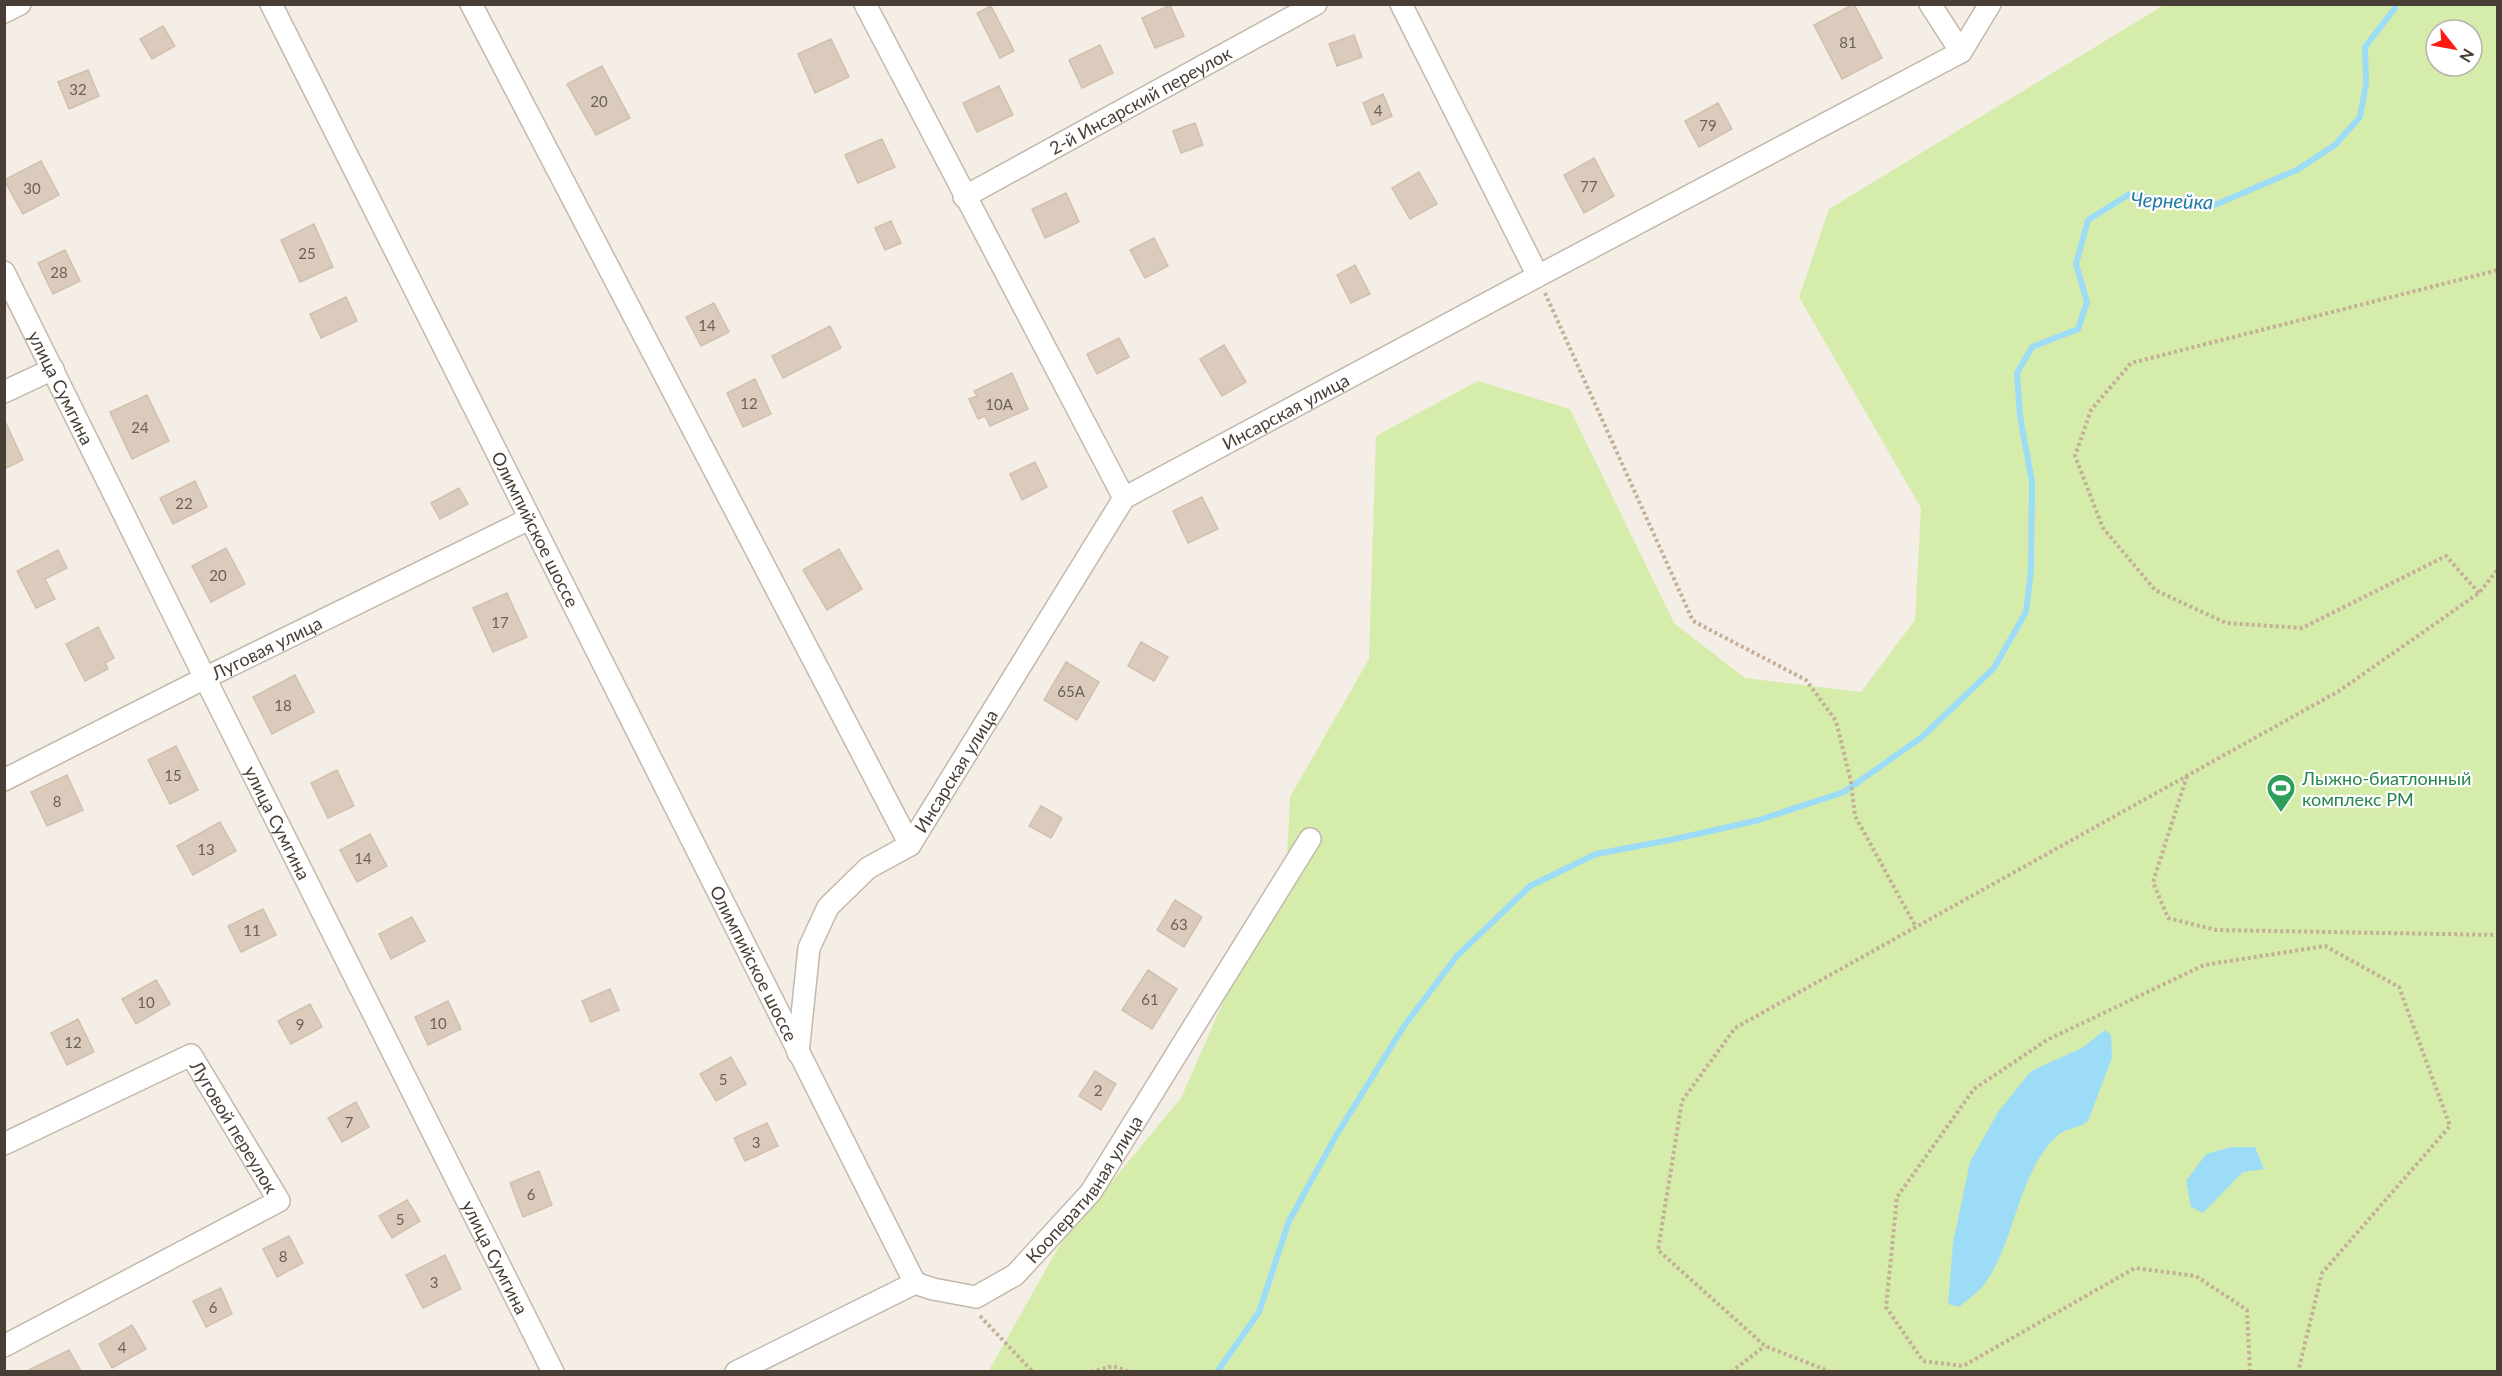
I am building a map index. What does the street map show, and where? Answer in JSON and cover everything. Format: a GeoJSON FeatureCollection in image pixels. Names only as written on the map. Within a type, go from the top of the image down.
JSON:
{"type":"FeatureCollection","features":[{"type":"Feature","properties":{"kind":"street"},"geometry":{"type":"LineString","coordinates":[[4,12],[20,4]]}},
{"type":"Feature","properties":{"kind":"street","name":"Олимпийское шоссе"},"geometry":{"type":"LineString","coordinates":[[271,4],[915,1283]]}},
{"type":"Feature","properties":{"kind":"street"},"geometry":{"type":"LineString","coordinates":[[471,4],[910,845],[868,868],[828,907],[809,948],[798,1054]]}},
{"type":"Feature","properties":{"kind":"street"},"geometry":{"type":"LineString","coordinates":[[865,4],[964,197],[1124,498]]}},
{"type":"Feature","properties":{"kind":"street","name":"2-й Инсарский переулок"},"geometry":{"type":"LineString","coordinates":[[964,197],[1316,4]]}},
{"type":"Feature","properties":{"kind":"street"},"geometry":{"type":"LineString","coordinates":[[1401,4],[1538,276]]}},
{"type":"Feature","properties":{"kind":"street"},"geometry":{"type":"LineString","coordinates":[[1930,4],[1961,52],[1990,4]]}},
{"type":"Feature","properties":{"kind":"street","name":"Инсарская улица"},"geometry":{"type":"LineString","coordinates":[[910,845],[1124,498],[1961,52]]}},
{"type":"Feature","properties":{"kind":"street","name":"улица Сумгина"},"geometry":{"type":"LineString","coordinates":[[4,272],[553,1371]]}},
{"type":"Feature","properties":{"kind":"street"},"geometry":{"type":"LineString","coordinates":[[4,392],[53,369]]}},
{"type":"Feature","properties":{"kind":"street","name":"Луговая улица"},"geometry":{"type":"LineString","coordinates":[[4,780],[205,678],[529,519]]}},
{"type":"Feature","properties":{"kind":"street","name":"Кооперативная улица"},"geometry":{"type":"LineString","coordinates":[[915,1283],[976,1297],[1016,1275],[1091,1192],[1310,839]]}},
{"type":"Feature","properties":{"kind":"street","name":"Луговой переулок"},"geometry":{"type":"LineString","coordinates":[[4,1144],[191,1055],[279,1201],[4,1346]]}},
{"type":"Feature","properties":{"kind":"street"},"geometry":{"type":"LineString","coordinates":[[736,1371],[915,1283]]}},
{"type":"Feature","properties":{"kind":"path"},"geometry":{"type":"LineString","coordinates":[[2479,593],[2446,556],[2302,628],[2226,623],[2155,590],[2103,528],[2075,456],[2091,410],[2132,363],[2498,270]]}},
{"type":"Feature","properties":{"kind":"path"},"geometry":{"type":"LineString","coordinates":[[1538,276],[1693,621],[1806,680],[1836,721],[1851,782],[1855,816],[1916,927]]}},
{"type":"Feature","properties":{"kind":"path"},"geometry":{"type":"LineString","coordinates":[[1831,1371],[1765,1346],[1658,1250],[1682,1101],[1735,1028],[2338,691],[2479,593],[2498,569]]}},
{"type":"Feature","properties":{"kind":"path"},"geometry":{"type":"LineString","coordinates":[[2187,776],[2153,882],[2168,918],[2216,930],[2498,935]]}},
{"type":"Feature","properties":{"kind":"path"},"geometry":{"type":"LineString","coordinates":[[2250,1371],[2247,1310],[2196,1276],[2135,1268],[1963,1366],[1923,1361],[1886,1307],[1897,1197],[1974,1089],[2047,1040],[2204,965],[2325,946],[2399,987],[2450,1126],[2322,1273],[2298,1371]]}},
{"type":"Feature","properties":{"kind":"path"},"geometry":{"type":"LineString","coordinates":[[958,1293],[1033,1371]]}},
{"type":"Feature","properties":{"kind":"path"},"geometry":{"type":"LineString","coordinates":[[1731,1371],[1765,1346]]}},
{"type":"Feature","properties":{"kind":"path"},"geometry":{"type":"LineString","coordinates":[[1091,1371],[1113,1366],[1130,1371]]}},
{"type":"Feature","properties":{"kind":"green space"},"geometry":{"type":"Polygon","coordinates":[[[2164,5],[2497,5],[2497,1371],[988,1372],[1061,1243],[1181,1098],[1287,858],[1290,797],[1369,659],[1376,436],[1478,381],[1570,409],[1674,623],[1745,678],[1861,692],[1915,620],[1921,508],[1799,297],[1829,209],[2164,5]]]}},
{"type":"Feature","properties":{"kind":"water"},"geometry":{"type":"Polygon","coordinates":[[[2105,1030],[2111,1035],[2112,1058],[2088,1121],[2059,1134],[2043,1153],[2025,1188],[1996,1265],[1983,1286],[1959,1307],[1948,1304],[1953,1243],[1970,1162],[1998,1112],[2031,1071],[2082,1048],[2105,1030]]]}},
{"type":"Feature","properties":{"kind":"water"},"geometry":{"type":"Polygon","coordinates":[[[2231,1147],[2255,1147],[2264,1169],[2243,1172],[2203,1213],[2191,1207],[2186,1181],[2206,1154],[2231,1147]]]}},
{"type":"Feature","properties":{"kind":"building"},"geometry":{"type":"Polygon","coordinates":[[[1854,4],[1882,58],[1842,79],[1814,25],[1854,4]]]}},
{"type":"Feature","properties":{"kind":"building"},"geometry":{"type":"Polygon","coordinates":[[[1170,5],[1184,36],[1155,48],[1142,18],[1170,5]]]}},
{"type":"Feature","properties":{"kind":"building"},"geometry":{"type":"Polygon","coordinates":[[[991,6],[1014,51],[1000,58],[977,13],[991,6]]]}},
{"type":"Feature","properties":{"kind":"building"},"geometry":{"type":"Polygon","coordinates":[[[163,26],[175,46],[152,59],[140,39],[163,26]]]}},
{"type":"Feature","properties":{"kind":"building"},"geometry":{"type":"Polygon","coordinates":[[[1354,35],[1362,57],[1337,66],[1329,44],[1354,35]]]}},
{"type":"Feature","properties":{"kind":"building"},"geometry":{"type":"Polygon","coordinates":[[[831,39],[849,77],[815,93],[798,54],[831,39]]]}},
{"type":"Feature","properties":{"kind":"building"},"geometry":{"type":"Polygon","coordinates":[[[1100,45],[1113,73],[1082,88],[1069,60],[1100,45]]]}},
{"type":"Feature","properties":{"kind":"building"},"geometry":{"type":"Polygon","coordinates":[[[602,66],[630,118],[596,135],[567,84],[602,66]]]}},
{"type":"Feature","properties":{"kind":"building"},"geometry":{"type":"Polygon","coordinates":[[[88,70],[99,96],[69,109],[58,82],[88,70]]]}},
{"type":"Feature","properties":{"kind":"building"},"geometry":{"type":"Polygon","coordinates":[[[999,86],[1013,115],[977,132],[963,103],[999,86]]]}},
{"type":"Feature","properties":{"kind":"building"},"geometry":{"type":"Polygon","coordinates":[[[1383,94],[1392,116],[1372,125],[1363,103],[1383,94]]]}},
{"type":"Feature","properties":{"kind":"building"},"geometry":{"type":"Polygon","coordinates":[[[1718,103],[1732,129],[1699,147],[1685,121],[1718,103]]]}},
{"type":"Feature","properties":{"kind":"building"},"geometry":{"type":"Polygon","coordinates":[[[1195,123],[1203,145],[1181,153],[1173,131],[1195,123]]]}},
{"type":"Feature","properties":{"kind":"building"},"geometry":{"type":"Polygon","coordinates":[[[882,139],[895,167],[858,183],[845,155],[882,139]]]}},
{"type":"Feature","properties":{"kind":"building"},"geometry":{"type":"Polygon","coordinates":[[[1594,158],[1614,196],[1584,213],[1564,175],[1594,158]]]}},
{"type":"Feature","properties":{"kind":"building"},"geometry":{"type":"Polygon","coordinates":[[[41,161],[59,195],[23,214],[4,180],[41,161]]]}},
{"type":"Feature","properties":{"kind":"building"},"geometry":{"type":"Polygon","coordinates":[[[1419,172],[1437,204],[1410,219],[1392,188],[1419,172]]]}},
{"type":"Feature","properties":{"kind":"building"},"geometry":{"type":"Polygon","coordinates":[[[1066,193],[1079,222],[1045,238],[1032,209],[1066,193]]]}},
{"type":"Feature","properties":{"kind":"building"},"geometry":{"type":"Polygon","coordinates":[[[891,221],[901,243],[885,250],[875,228],[891,221]]]}},
{"type":"Feature","properties":{"kind":"building"},"geometry":{"type":"Polygon","coordinates":[[[314,224],[333,267],[300,282],[281,240],[314,224]]]}},
{"type":"Feature","properties":{"kind":"building"},"geometry":{"type":"Polygon","coordinates":[[[1154,238],[1168,266],[1145,278],[1130,250],[1154,238]]]}},
{"type":"Feature","properties":{"kind":"building"},"geometry":{"type":"Polygon","coordinates":[[[65,250],[80,281],[53,294],[38,263],[65,250]]]}},
{"type":"Feature","properties":{"kind":"building"},"geometry":{"type":"Polygon","coordinates":[[[1355,265],[1370,294],[1351,303],[1337,275],[1355,265]]]}},
{"type":"Feature","properties":{"kind":"building"},"geometry":{"type":"Polygon","coordinates":[[[346,297],[357,321],[321,338],[310,314],[346,297]]]}},
{"type":"Feature","properties":{"kind":"building"},"geometry":{"type":"Polygon","coordinates":[[[714,303],[729,332],[701,346],[686,317],[714,303]]]}},
{"type":"Feature","properties":{"kind":"building"},"geometry":{"type":"Polygon","coordinates":[[[830,326],[841,348],[783,378],[772,356],[830,326]]]}},
{"type":"Feature","properties":{"kind":"building"},"geometry":{"type":"Polygon","coordinates":[[[1119,338],[1129,357],[1097,374],[1087,354],[1119,338]]]}},
{"type":"Feature","properties":{"kind":"building"},"geometry":{"type":"Polygon","coordinates":[[[1224,345],[1246,382],[1222,396],[1200,359],[1224,345]]]}},
{"type":"Feature","properties":{"kind":"building"},"geometry":{"type":"Polygon","coordinates":[[[1012,373],[1028,409],[990,426],[985,416],[978,419],[969,399],[977,396],[974,391],[1012,373]]]}},
{"type":"Feature","properties":{"kind":"building"},"geometry":{"type":"Polygon","coordinates":[[[755,379],[771,414],[743,427],[727,393],[755,379]]]}},
{"type":"Feature","properties":{"kind":"building"},"geometry":{"type":"Polygon","coordinates":[[[147,395],[169,441],[132,459],[110,412],[147,395]]]}},
{"type":"Feature","properties":{"kind":"building"},"geometry":{"type":"Polygon","coordinates":[[[4,419],[23,460],[4,469],[4,419]]]}},
{"type":"Feature","properties":{"kind":"building"},"geometry":{"type":"Polygon","coordinates":[[[1035,462],[1047,487],[1022,500],[1010,474],[1035,462]]]}},
{"type":"Feature","properties":{"kind":"building"},"geometry":{"type":"Polygon","coordinates":[[[195,481],[207,507],[173,524],[160,498],[195,481]]]}},
{"type":"Feature","properties":{"kind":"building"},"geometry":{"type":"Polygon","coordinates":[[[459,488],[468,504],[440,519],[431,503],[459,488]]]}},
{"type":"Feature","properties":{"kind":"building"},"geometry":{"type":"Polygon","coordinates":[[[1202,497],[1218,529],[1188,543],[1173,511],[1202,497]]]}},
{"type":"Feature","properties":{"kind":"building"},"geometry":{"type":"Polygon","coordinates":[[[226,548],[245,584],[211,602],[192,566],[226,548]]]}},
{"type":"Feature","properties":{"kind":"building"},"geometry":{"type":"Polygon","coordinates":[[[839,549],[862,589],[827,610],[803,570],[839,549]]]}},
{"type":"Feature","properties":{"kind":"building"},"geometry":{"type":"Polygon","coordinates":[[[58,550],[67,568],[45,579],[55,599],[36,608],[17,571],[58,550]]]}},
{"type":"Feature","properties":{"kind":"building"},"geometry":{"type":"Polygon","coordinates":[[[507,593],[527,637],[493,652],[473,608],[507,593]]]}},
{"type":"Feature","properties":{"kind":"building"},"geometry":{"type":"Polygon","coordinates":[[[98,627],[114,658],[105,663],[108,669],[85,681],[66,644],[98,627]]]}},
{"type":"Feature","properties":{"kind":"building"},"geometry":{"type":"Polygon","coordinates":[[[1141,642],[1168,657],[1154,681],[1128,666],[1141,642]]]}},
{"type":"Feature","properties":{"kind":"building"},"geometry":{"type":"Polygon","coordinates":[[[1066,662],[1099,682],[1077,720],[1044,700],[1066,662]]]}},
{"type":"Feature","properties":{"kind":"building"},"geometry":{"type":"Polygon","coordinates":[[[295,675],[314,712],[272,734],[253,697],[295,675]]]}},
{"type":"Feature","properties":{"kind":"building"},"geometry":{"type":"Polygon","coordinates":[[[176,746],[198,790],[170,804],[148,760],[176,746]]]}},
{"type":"Feature","properties":{"kind":"building"},"geometry":{"type":"Polygon","coordinates":[[[337,770],[354,806],[328,818],[311,783],[337,770]]]}},
{"type":"Feature","properties":{"kind":"building"},"geometry":{"type":"Polygon","coordinates":[[[67,775],[83,810],[47,826],[31,792],[67,775]]]}},
{"type":"Feature","properties":{"kind":"building"},"geometry":{"type":"Polygon","coordinates":[[[1041,806],[1062,818],[1051,838],[1029,826],[1041,806]]]}},
{"type":"Feature","properties":{"kind":"building"},"geometry":{"type":"Polygon","coordinates":[[[220,822],[236,851],[193,875],[177,846],[220,822]]]}},
{"type":"Feature","properties":{"kind":"building"},"geometry":{"type":"Polygon","coordinates":[[[370,834],[387,866],[357,882],[340,850],[370,834]]]}},
{"type":"Feature","properties":{"kind":"building"},"geometry":{"type":"Polygon","coordinates":[[[1175,900],[1202,917],[1184,947],[1157,930],[1175,900]]]}},
{"type":"Feature","properties":{"kind":"building"},"geometry":{"type":"Polygon","coordinates":[[[263,909],[276,935],[241,952],[228,926],[263,909]]]}},
{"type":"Feature","properties":{"kind":"building"},"geometry":{"type":"Polygon","coordinates":[[[412,917],[425,941],[391,959],[379,934],[412,917]]]}},
{"type":"Feature","properties":{"kind":"building"},"geometry":{"type":"Polygon","coordinates":[[[1148,970],[1177,989],[1152,1029],[1122,1010],[1148,970]]]}},
{"type":"Feature","properties":{"kind":"building"},"geometry":{"type":"Polygon","coordinates":[[[156,980],[170,1004],[136,1024],[122,999],[156,980]]]}},
{"type":"Feature","properties":{"kind":"building"},"geometry":{"type":"Polygon","coordinates":[[[610,989],[619,1010],[591,1022],[582,1001],[610,989]]]}},
{"type":"Feature","properties":{"kind":"building"},"geometry":{"type":"Polygon","coordinates":[[[448,1001],[461,1029],[428,1045],[415,1017],[448,1001]]]}},
{"type":"Feature","properties":{"kind":"building"},"geometry":{"type":"Polygon","coordinates":[[[310,1004],[322,1027],[291,1044],[278,1021],[310,1004]]]}},
{"type":"Feature","properties":{"kind":"building"},"geometry":{"type":"Polygon","coordinates":[[[78,1019],[94,1052],[67,1065],[51,1033],[78,1019]]]}},
{"type":"Feature","properties":{"kind":"building"},"geometry":{"type":"Polygon","coordinates":[[[731,1057],[746,1084],[716,1101],[700,1074],[731,1057]]]}},
{"type":"Feature","properties":{"kind":"building"},"geometry":{"type":"Polygon","coordinates":[[[1095,1071],[1116,1084],[1101,1110],[1079,1096],[1095,1071]]]}},
{"type":"Feature","properties":{"kind":"building"},"geometry":{"type":"Polygon","coordinates":[[[356,1102],[369,1127],[342,1142],[328,1118],[356,1102]]]}},
{"type":"Feature","properties":{"kind":"building"},"geometry":{"type":"Polygon","coordinates":[[[767,1123],[778,1146],[745,1161],[734,1138],[767,1123]]]}},
{"type":"Feature","properties":{"kind":"building"},"geometry":{"type":"Polygon","coordinates":[[[539,1171],[552,1205],[523,1217],[510,1183],[539,1171]]]}},
{"type":"Feature","properties":{"kind":"building"},"geometry":{"type":"Polygon","coordinates":[[[407,1200],[420,1221],[392,1238],[379,1216],[407,1200]]]}},
{"type":"Feature","properties":{"kind":"building"},"geometry":{"type":"Polygon","coordinates":[[[289,1236],[303,1263],[277,1277],[263,1249],[289,1236]]]}},
{"type":"Feature","properties":{"kind":"building"},"geometry":{"type":"Polygon","coordinates":[[[445,1255],[461,1289],[423,1308],[406,1275],[445,1255]]]}},
{"type":"Feature","properties":{"kind":"building"},"geometry":{"type":"Polygon","coordinates":[[[221,1288],[232,1314],[206,1327],[193,1301],[221,1288]]]}},
{"type":"Feature","properties":{"kind":"building"},"geometry":{"type":"Polygon","coordinates":[[[132,1325],[146,1349],[112,1368],[99,1344],[132,1325]]]}},
{"type":"Feature","properties":{"kind":"building"},"geometry":{"type":"Polygon","coordinates":[[[69,1350],[81,1371],[27,1371],[69,1350]]]}},
{"type":"Feature","properties":{"kind":"waterway","name":"Чернейка"},"geometry":{"type":"LineString","coordinates":[[1217,1372],[1259,1312],[1289,1221],[1337,1134],[1404,1026],[1457,956],[1530,886],[1596,854],[1759,820],[1844,792],[1922,737],[1994,668],[2026,612],[2031,570],[2032,482],[2020,416],[2017,373],[2032,347],[2078,329],[2087,302],[2076,264],[2088,220],[2128,195],[2212,206],[2297,170],[2335,145],[2360,117],[2366,83],[2365,47],[2395,8],[2394,4]]}},
{"type":"Feature","properties":{"kind":"place","name":"Лыжно-биатлонный комплекс РМ"},"geometry":{"type":"Point","coordinates":[2281,814]}}]}
